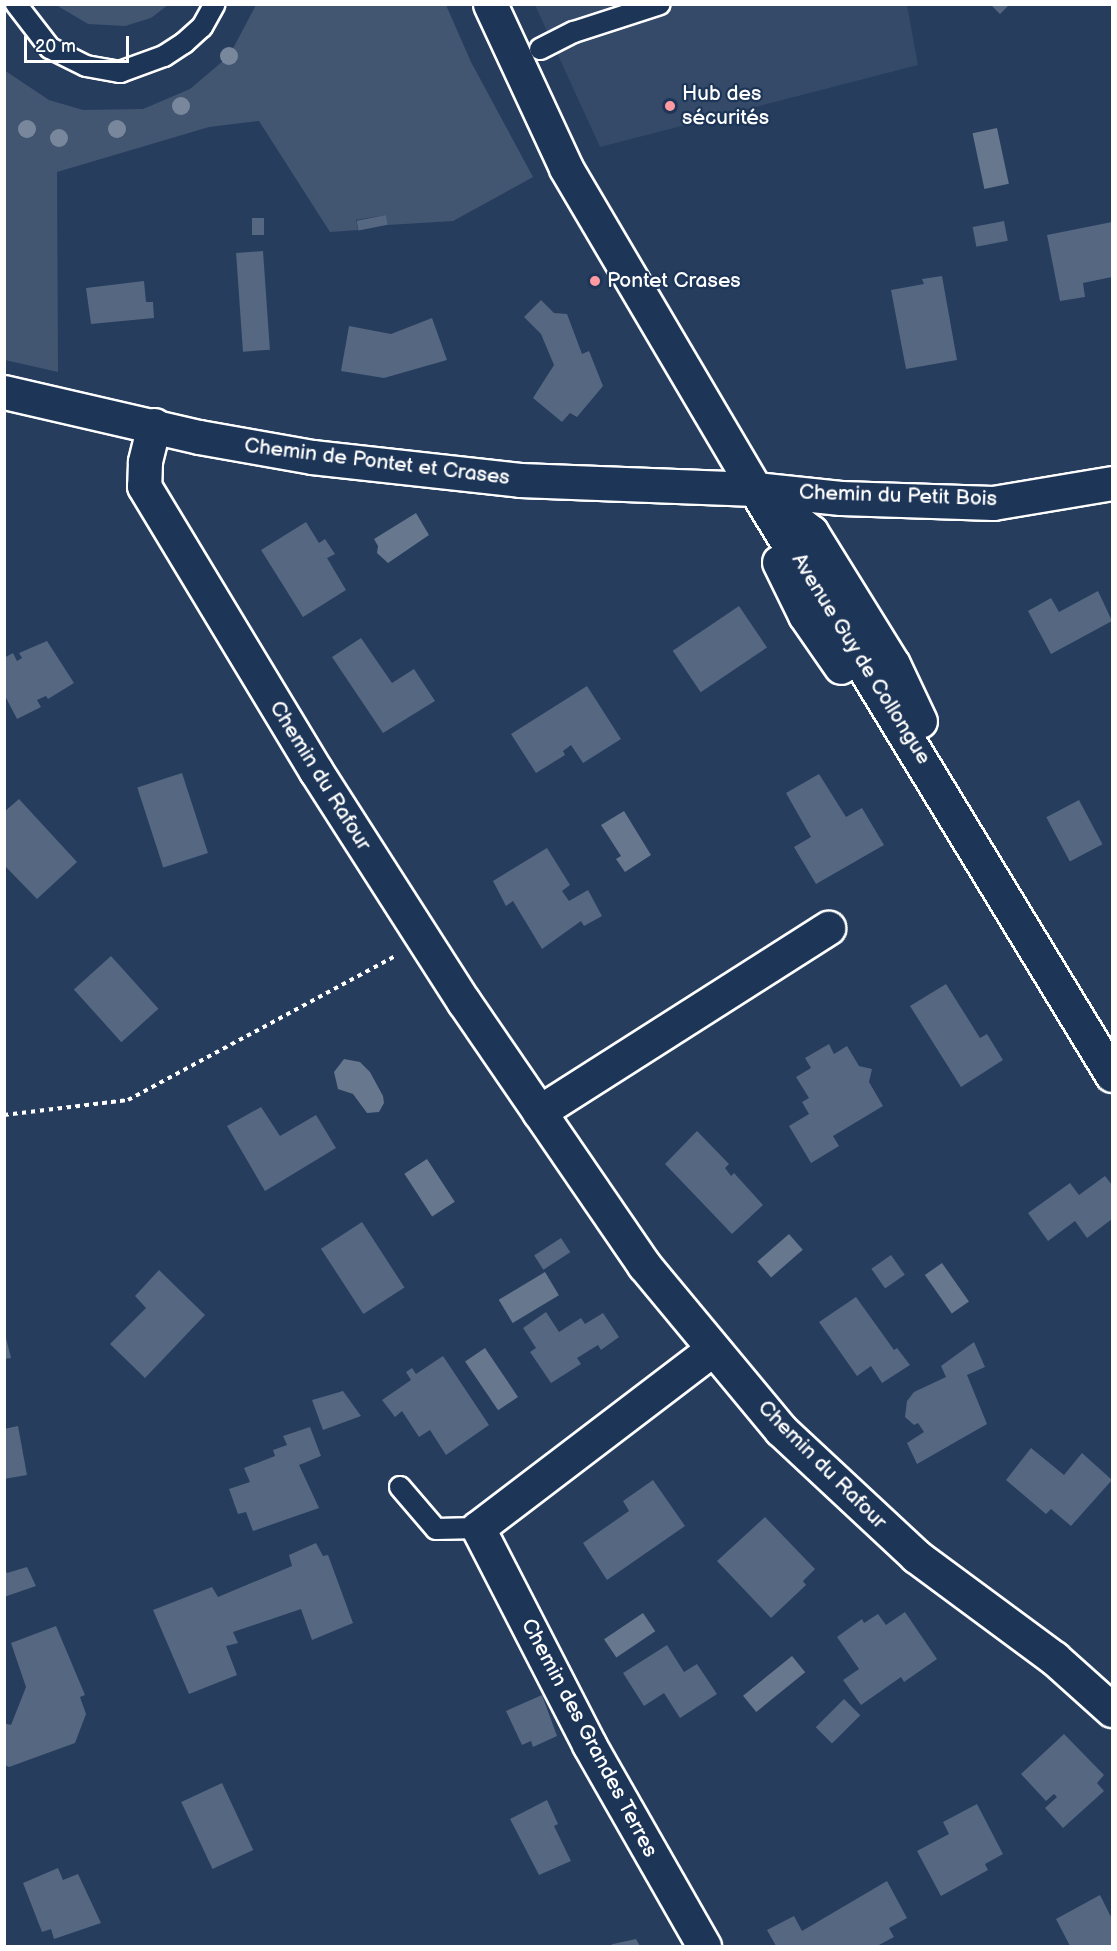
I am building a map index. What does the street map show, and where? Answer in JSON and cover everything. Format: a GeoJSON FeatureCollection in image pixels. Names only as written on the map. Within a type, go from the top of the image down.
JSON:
{"type":"FeatureCollection","features":[{"type":"Feature","properties":{"kind":"street","name":"Avenue Guy de Collongue"},"geometry":{"type":"LineString","coordinates":[[490,4],[566,168],[755,489],[774,553],[806,615],[864,702],[967,830]]}},
{"type":"Feature","properties":{"kind":"street","name":"Chemin de Pontet et Crases"},"geometry":{"type":"LineString","coordinates":[[4,392],[199,437],[312,457],[520,480],[755,489]]}},
{"type":"Feature","properties":{"kind":"street","name":"Chemin du Rafour"},"geometry":{"type":"LineString","coordinates":[[154,425],[144,486],[316,771],[424,940],[644,1265],[781,1430],[916,1556],[1054,1659],[1113,1710]]}},
{"type":"Feature","properties":{"kind":"street","name":"Chemin du Petit Bois"},"geometry":{"type":"LineString","coordinates":[[755,489],[841,498],[993,503],[1113,483]]}},
{"type":"Feature","properties":{"kind":"street","name":"Avenue Guy de Collongue"},"geometry":{"type":"LineString","coordinates":[[755,489],[811,531],[893,664],[967,830],[1113,1075]]}},
{"type":"Feature","properties":{"kind":"street"},"geometry":{"type":"LineString","coordinates":[[539,1112],[828,928]]}},
{"type":"Feature","properties":{"kind":"street"},"geometry":{"type":"LineString","coordinates":[[478,1528],[713,1349]]}},
{"type":"Feature","properties":{"kind":"street","name":"Chemin des Grandes Terres"},"geometry":{"type":"LineString","coordinates":[[478,1528],[589,1744],[704,1947]]}},
{"type":"Feature","properties":{"kind":"lane"},"geometry":{"type":"LineString","coordinates":[[16,4],[50,48],[86,66],[120,72],[164,56],[184,43],[202,27],[215,4]]}},
{"type":"Feature","properties":{"kind":"lane"},"geometry":{"type":"LineString","coordinates":[[540,49],[574,32],[660,4]]}},
{"type":"Feature","properties":{"kind":"lane"},"geometry":{"type":"LineString","coordinates":[[400,1487],[436,1529],[478,1528]]}},
{"type":"Feature","properties":{"kind":"path"},"geometry":{"type":"LineString","coordinates":[[4,1115],[128,1100],[424,940]]}},
{"type":"Feature","properties":{"kind":"shaded area"},"geometry":{"type":"Polygon","coordinates":[[[56,5],[168,5],[151,18],[125,26],[88,24],[56,5]]]}},
{"type":"Feature","properties":{"kind":"shaded area"},"geometry":{"type":"Polygon","coordinates":[[[256,5],[446,5],[471,62],[533,177],[453,221],[388,225],[386,215],[356,220],[358,230],[330,232],[259,121],[209,127],[57,172],[58,372],[5,360],[4,70],[49,100],[83,110],[143,109],[190,89],[229,56],[256,5]]]}},
{"type":"Feature","properties":{"kind":"shaded area","name":"Hub des sécurités"},"geometry":{"type":"Polygon","coordinates":[[[535,5],[907,5],[918,65],[600,147],[535,5]]]}},
{"type":"Feature","properties":{"kind":"shaded area"},"geometry":{"type":"Polygon","coordinates":[[[997,128],[1009,184],[984,189],[973,133],[997,128]]]}},
{"type":"Feature","properties":{"kind":"shaded area"},"geometry":{"type":"Polygon","coordinates":[[[416,513],[429,535],[388,563],[377,553],[378,546],[374,539],[416,513]]]}},
{"type":"Feature","properties":{"kind":"shaded area"},"geometry":{"type":"Polygon","coordinates":[[[624,811],[651,855],[625,872],[616,859],[621,856],[601,825],[624,811]]]}},
{"type":"Feature","properties":{"kind":"shaded area"},"geometry":{"type":"Polygon","coordinates":[[[344,1059],[360,1062],[370,1072],[383,1096],[384,1103],[379,1112],[367,1113],[353,1094],[338,1089],[334,1072],[344,1059]]]}},
{"type":"Feature","properties":{"kind":"shaded area"},"geometry":{"type":"Polygon","coordinates":[[[427,1159],[455,1202],[432,1216],[404,1174],[427,1159]]]}},
{"type":"Feature","properties":{"kind":"shaded area"},"geometry":{"type":"Polygon","coordinates":[[[789,1234],[803,1250],[771,1277],[757,1262],[789,1234]]]}},
{"type":"Feature","properties":{"kind":"shaded area"},"geometry":{"type":"Polygon","coordinates":[[[942,1263],[969,1302],[952,1314],[925,1275],[942,1263]]]}},
{"type":"Feature","properties":{"kind":"shaded area"},"geometry":{"type":"Polygon","coordinates":[[[545,1272],[559,1295],[513,1323],[499,1300],[545,1272]]]}},
{"type":"Feature","properties":{"kind":"shaded area"},"geometry":{"type":"Polygon","coordinates":[[[485,1348],[518,1397],[498,1410],[465,1361],[485,1348]]]}},
{"type":"Feature","properties":{"kind":"shaded area"},"geometry":{"type":"Polygon","coordinates":[[[643,1613],[655,1631],[616,1658],[604,1639],[643,1613]]]}},
{"type":"Feature","properties":{"kind":"shaded area"},"geometry":{"type":"Polygon","coordinates":[[[792,1656],[805,1672],[756,1712],[743,1696],[792,1656]]]}},
{"type":"Feature","properties":{"kind":"building"},"geometry":{"type":"Polygon","coordinates":[[[990,4],[1010,4],[1000,14],[990,4]]]}},
{"type":"Feature","properties":{"kind":"building"},"geometry":{"type":"Polygon","coordinates":[[[386,215],[388,225],[358,231],[357,221],[386,215]]]}},
{"type":"Feature","properties":{"kind":"building"},"geometry":{"type":"Polygon","coordinates":[[[252,218],[264,218],[264,235],[252,235],[252,218]]]}},
{"type":"Feature","properties":{"kind":"building"},"geometry":{"type":"Polygon","coordinates":[[[1004,221],[1008,241],[976,247],[973,227],[1004,221]]]}},
{"type":"Feature","properties":{"kind":"building"},"geometry":{"type":"Polygon","coordinates":[[[1112,222],[1112,277],[1083,283],[1085,297],[1060,301],[1047,235],[1112,222]]]}},
{"type":"Feature","properties":{"kind":"building"},"geometry":{"type":"Polygon","coordinates":[[[263,251],[270,350],[243,352],[236,253],[263,251]]]}},
{"type":"Feature","properties":{"kind":"building"},"geometry":{"type":"Polygon","coordinates":[[[942,276],[957,360],[906,369],[891,290],[924,284],[922,279],[942,276]]]}},
{"type":"Feature","properties":{"kind":"building"},"geometry":{"type":"Polygon","coordinates":[[[144,281],[146,302],[153,302],[154,318],[91,324],[86,288],[144,281]]]}},
{"type":"Feature","properties":{"kind":"building"},"geometry":{"type":"Polygon","coordinates":[[[541,300],[554,313],[567,314],[582,354],[589,351],[603,386],[577,417],[570,413],[562,422],[533,398],[554,365],[541,334],[524,317],[541,300]]]}},
{"type":"Feature","properties":{"kind":"building"},"geometry":{"type":"Polygon","coordinates":[[[432,318],[447,360],[384,378],[341,371],[349,326],[391,334],[432,318]]]}},
{"type":"Feature","properties":{"kind":"building"},"geometry":{"type":"Polygon","coordinates":[[[306,522],[319,543],[325,539],[335,554],[327,558],[346,590],[303,617],[261,550],[306,522]]]}},
{"type":"Feature","properties":{"kind":"building"},"geometry":{"type":"Polygon","coordinates":[[[1098,591],[1112,621],[1051,654],[1028,611],[1051,598],[1059,612],[1098,591]]]}},
{"type":"Feature","properties":{"kind":"building"},"geometry":{"type":"Polygon","coordinates":[[[739,606],[767,647],[701,692],[673,651],[739,606]]]}},
{"type":"Feature","properties":{"kind":"building"},"geometry":{"type":"Polygon","coordinates":[[[361,638],[392,683],[414,669],[435,701],[383,733],[332,657],[361,638]]]}},
{"type":"Feature","properties":{"kind":"building"},"geometry":{"type":"Polygon","coordinates":[[[47,641],[74,683],[48,699],[46,696],[37,700],[41,707],[17,719],[4,694],[4,658],[13,653],[17,661],[22,658],[19,653],[47,641]]]}},
{"type":"Feature","properties":{"kind":"building"},"geometry":{"type":"Polygon","coordinates":[[[587,686],[621,739],[583,763],[571,745],[563,751],[565,755],[536,773],[511,734],[587,686]]]}},
{"type":"Feature","properties":{"kind":"building"},"geometry":{"type":"Polygon","coordinates":[[[182,773],[208,853],[163,867],[137,788],[182,773]]]}},
{"type":"Feature","properties":{"kind":"building"},"geometry":{"type":"Polygon","coordinates":[[[819,774],[846,817],[862,808],[884,845],[816,884],[794,847],[811,837],[786,793],[819,774]]]}},
{"type":"Feature","properties":{"kind":"building"},"geometry":{"type":"Polygon","coordinates":[[[19,799],[77,862],[37,899],[4,865],[4,812],[19,799]]]}},
{"type":"Feature","properties":{"kind":"building"},"geometry":{"type":"Polygon","coordinates":[[[1079,800],[1102,844],[1070,862],[1046,817],[1079,800]]]}},
{"type":"Feature","properties":{"kind":"building"},"geometry":{"type":"Polygon","coordinates":[[[547,848],[570,885],[562,891],[569,901],[588,890],[602,916],[584,926],[581,921],[542,949],[513,901],[506,906],[493,881],[547,848]]]}},
{"type":"Feature","properties":{"kind":"building"},"geometry":{"type":"Polygon","coordinates":[[[111,956],[159,1009],[121,1042],[74,989],[111,956]]]}},
{"type":"Feature","properties":{"kind":"building"},"geometry":{"type":"Polygon","coordinates":[[[946,984],[980,1038],[987,1034],[1003,1060],[961,1087],[910,1006],[946,984]]]}},
{"type":"Feature","properties":{"kind":"building"},"geometry":{"type":"Polygon","coordinates":[[[829,1044],[834,1054],[847,1046],[859,1066],[872,1069],[869,1082],[883,1106],[833,1136],[839,1146],[811,1163],[789,1126],[809,1114],[802,1102],[809,1098],[796,1077],[811,1068],[805,1058],[829,1044]]]}},
{"type":"Feature","properties":{"kind":"building"},"geometry":{"type":"Polygon","coordinates":[[[261,1107],[280,1136],[316,1115],[336,1148],[265,1191],[227,1126],[261,1107]]]}},
{"type":"Feature","properties":{"kind":"building"},"geometry":{"type":"Polygon","coordinates":[[[697,1131],[729,1164],[725,1168],[731,1176],[734,1173],[763,1205],[732,1234],[665,1164],[697,1131]]]}},
{"type":"Feature","properties":{"kind":"building"},"geometry":{"type":"Polygon","coordinates":[[[1105,1176],[1112,1185],[1112,1219],[1087,1238],[1075,1221],[1048,1241],[1028,1213],[1070,1183],[1079,1195],[1105,1176]]]}},
{"type":"Feature","properties":{"kind":"building"},"geometry":{"type":"Polygon","coordinates":[[[362,1222],[404,1287],[363,1314],[321,1249],[362,1222]]]}},
{"type":"Feature","properties":{"kind":"building"},"geometry":{"type":"Polygon","coordinates":[[[561,1238],[570,1252],[543,1270],[534,1255],[561,1238]]]}},
{"type":"Feature","properties":{"kind":"building"},"geometry":{"type":"Polygon","coordinates":[[[891,1255],[905,1275],[885,1288],[871,1269],[891,1255]]]}},
{"type":"Feature","properties":{"kind":"building"},"geometry":{"type":"Polygon","coordinates":[[[159,1270],[205,1315],[145,1378],[110,1344],[146,1308],[135,1296],[159,1270]]]}},
{"type":"Feature","properties":{"kind":"building"},"geometry":{"type":"Polygon","coordinates":[[[856,1297],[894,1350],[897,1348],[910,1365],[882,1383],[871,1366],[857,1376],[819,1322],[856,1297]]]}},
{"type":"Feature","properties":{"kind":"building"},"geometry":{"type":"Polygon","coordinates":[[[546,1312],[559,1332],[581,1318],[585,1324],[603,1313],[619,1337],[601,1350],[598,1345],[577,1358],[581,1364],[551,1383],[530,1352],[536,1348],[523,1328],[546,1312]]]}},
{"type":"Feature","properties":{"kind":"building"},"geometry":{"type":"Polygon","coordinates":[[[4,1330],[11,1358],[4,1359],[4,1330]]]}},
{"type":"Feature","properties":{"kind":"building"},"geometry":{"type":"Polygon","coordinates":[[[974,1342],[985,1367],[967,1375],[987,1424],[917,1464],[907,1443],[924,1432],[918,1423],[914,1425],[905,1417],[907,1401],[914,1392],[946,1377],[941,1366],[974,1342]]]}},
{"type":"Feature","properties":{"kind":"building"},"geometry":{"type":"Polygon","coordinates":[[[443,1356],[489,1425],[446,1455],[430,1430],[419,1437],[402,1411],[395,1417],[382,1400],[411,1380],[406,1372],[412,1368],[416,1374],[443,1356]]]}},
{"type":"Feature","properties":{"kind":"building"},"geometry":{"type":"Polygon","coordinates":[[[343,1391],[361,1416],[323,1430],[312,1400],[343,1391]]]}},
{"type":"Feature","properties":{"kind":"building"},"geometry":{"type":"Polygon","coordinates":[[[18,1426],[27,1475],[4,1479],[4,1429],[18,1426]]]}},
{"type":"Feature","properties":{"kind":"building"},"geometry":{"type":"Polygon","coordinates":[[[310,1427],[321,1456],[299,1465],[319,1508],[253,1531],[246,1512],[238,1514],[229,1489],[250,1482],[244,1468],[275,1456],[273,1450],[287,1445],[283,1436],[310,1427]]]}},
{"type":"Feature","properties":{"kind":"building"},"geometry":{"type":"Polygon","coordinates":[[[1031,1448],[1064,1475],[1082,1453],[1112,1480],[1071,1526],[1051,1509],[1046,1514],[1006,1480],[1031,1448]]]}},
{"type":"Feature","properties":{"kind":"building"},"geometry":{"type":"Polygon","coordinates":[[[653,1480],[685,1526],[607,1580],[583,1543],[629,1511],[623,1501],[653,1480]]]}},
{"type":"Feature","properties":{"kind":"building"},"geometry":{"type":"Polygon","coordinates":[[[765,1517],[815,1569],[803,1581],[806,1585],[771,1618],[717,1561],[765,1517]]]}},
{"type":"Feature","properties":{"kind":"building"},"geometry":{"type":"Polygon","coordinates":[[[316,1543],[323,1556],[328,1555],[353,1623],[312,1640],[301,1609],[233,1632],[238,1643],[226,1646],[237,1675],[189,1694],[153,1610],[212,1587],[218,1597],[292,1566],[289,1555],[316,1543]]]}},
{"type":"Feature","properties":{"kind":"building"},"geometry":{"type":"Polygon","coordinates":[[[4,1567],[7,1573],[27,1567],[36,1586],[4,1597],[4,1567]]]}},
{"type":"Feature","properties":{"kind":"building"},"geometry":{"type":"Polygon","coordinates":[[[905,1612],[937,1659],[904,1682],[901,1677],[861,1705],[843,1680],[859,1669],[837,1637],[862,1619],[864,1623],[878,1614],[886,1625],[905,1612]]]}},
{"type":"Feature","properties":{"kind":"building"},"geometry":{"type":"Polygon","coordinates":[[[56,1626],[85,1695],[80,1697],[86,1714],[75,1743],[9,1767],[4,1765],[4,1723],[11,1725],[26,1687],[11,1643],[56,1626]]]}},
{"type":"Feature","properties":{"kind":"building"},"geometry":{"type":"Polygon","coordinates":[[[667,1645],[684,1672],[697,1664],[717,1694],[680,1718],[664,1693],[644,1706],[623,1673],[667,1645]]]}},
{"type":"Feature","properties":{"kind":"building"},"geometry":{"type":"Polygon","coordinates":[[[542,1695],[557,1736],[533,1747],[531,1741],[522,1745],[506,1711],[542,1695]]]}},
{"type":"Feature","properties":{"kind":"building"},"geometry":{"type":"Polygon","coordinates":[[[844,1699],[860,1715],[832,1744],[816,1727],[844,1699]]]}},
{"type":"Feature","properties":{"kind":"building"},"geometry":{"type":"Polygon","coordinates":[[[1064,1734],[1104,1775],[1097,1783],[1104,1791],[1063,1828],[1045,1808],[1057,1797],[1054,1794],[1046,1801],[1021,1774],[1064,1734]]]}},
{"type":"Feature","properties":{"kind":"building"},"geometry":{"type":"Polygon","coordinates":[[[222,1783],[253,1850],[212,1869],[181,1802],[222,1783]]]}},
{"type":"Feature","properties":{"kind":"building"},"geometry":{"type":"Polygon","coordinates":[[[547,1800],[558,1824],[554,1826],[571,1861],[539,1875],[510,1819],[547,1800]]]}},
{"type":"Feature","properties":{"kind":"building"},"geometry":{"type":"Polygon","coordinates":[[[977,1804],[1003,1854],[985,1864],[988,1870],[941,1896],[917,1851],[949,1834],[943,1822],[977,1804]]]}},
{"type":"Feature","properties":{"kind":"building"},"geometry":{"type":"Polygon","coordinates":[[[58,1868],[63,1880],[78,1874],[101,1923],[54,1939],[51,1929],[42,1932],[23,1883],[58,1868]]]}},
{"type":"Feature","properties":{"kind":"building"},"geometry":{"type":"Polygon","coordinates":[[[887,1881],[907,1918],[889,1928],[894,1937],[877,1946],[776,1946],[767,1930],[794,1916],[802,1931],[887,1881]]]}},
{"type":"Feature","properties":{"kind":"building"},"geometry":{"type":"Polygon","coordinates":[[[1100,1895],[1112,1919],[1112,1946],[1070,1946],[1056,1919],[1100,1895]]]}},
{"type":"Feature","properties":{"kind":"building"},"geometry":{"type":"Polygon","coordinates":[[[636,1939],[640,1946],[608,1946],[613,1944],[636,1939]]]}},
{"type":"Feature","properties":{"kind":"place","name":"Hub des sécurités"},"geometry":{"type":"Point","coordinates":[670,106]}},
{"type":"Feature","properties":{"kind":"place","name":"Pontet Crases"},"geometry":{"type":"Point","coordinates":[595,281]}}]}
